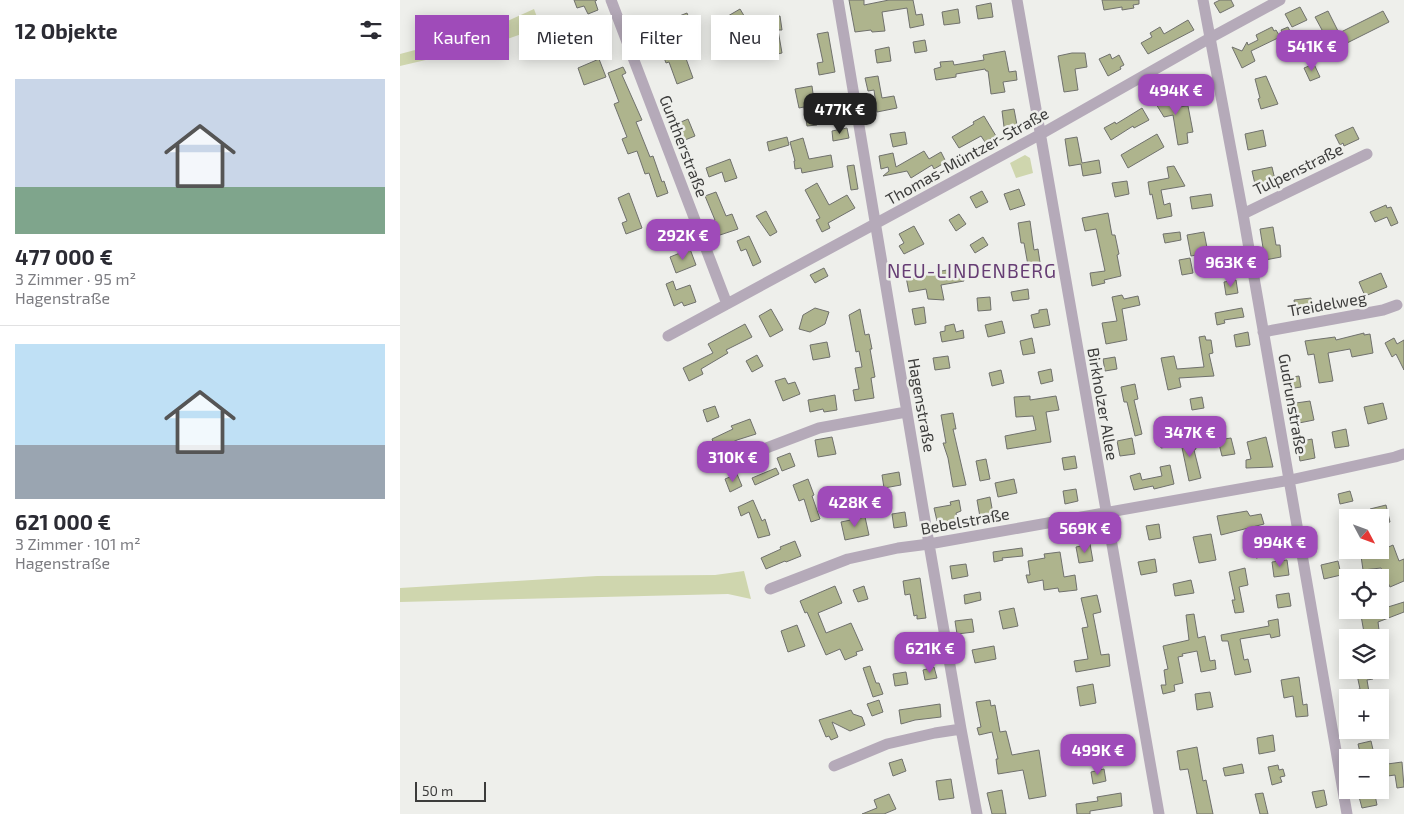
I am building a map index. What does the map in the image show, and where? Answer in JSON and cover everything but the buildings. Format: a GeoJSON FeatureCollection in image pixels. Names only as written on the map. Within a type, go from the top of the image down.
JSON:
{"type":"FeatureCollection","features":[{"type":"Feature","properties":{"kind":"street","name":"Guntherstraße"},"geometry":{"type":"LineString","coordinates":[[611,0],[726,304]]}},
{"type":"Feature","properties":{"kind":"street","name":"Hagenstraße"},"geometry":{"type":"LineString","coordinates":[[838,0],[906,412],[977,814]]}},
{"type":"Feature","properties":{"kind":"street","name":"Birkholzer Allee"},"geometry":{"type":"LineString","coordinates":[[1017,0],[1159,814]]}},
{"type":"Feature","properties":{"kind":"street","name":"Gudrunstraße"},"geometry":{"type":"LineString","coordinates":[[1203,0],[1243,214],[1347,814]]}},
{"type":"Feature","properties":{"kind":"street","name":"Thomas-Müntzer-Straße"},"geometry":{"type":"LineString","coordinates":[[668,336],[1040,134],[1280,0]]}},
{"type":"Feature","properties":{"kind":"street","name":"Tulpenstraße"},"geometry":{"type":"LineString","coordinates":[[1243,214],[1367,154]]}},
{"type":"Feature","properties":{"kind":"street","name":"Treidelweg"},"geometry":{"type":"LineString","coordinates":[[1263,332],[1383,310],[1397,305]]}},
{"type":"Feature","properties":{"kind":"street"},"geometry":{"type":"LineString","coordinates":[[730,462],[819,428],[906,412]]}},
{"type":"Feature","properties":{"kind":"street","name":"Bebelstraße"},"geometry":{"type":"LineString","coordinates":[[770,589],[848,559],[898,548],[1290,480],[1404,454]]}},
{"type":"Feature","properties":{"kind":"street"},"geometry":{"type":"LineString","coordinates":[[834,766],[887,744],[961,729]]}},
{"type":"Feature","properties":{"kind":"green space"},"geometry":{"type":"Polygon","coordinates":[[[534,9],[536,15],[521,15],[534,9]]]}},
{"type":"Feature","properties":{"kind":"green space"},"geometry":{"type":"Polygon","coordinates":[[[519,16],[519,35],[509,38],[509,20],[519,16]]]}},
{"type":"Feature","properties":{"kind":"green space"},"geometry":{"type":"Polygon","coordinates":[[[415,50],[415,60],[426,60],[400,66],[400,54],[415,50]]]}},
{"type":"Feature","properties":{"kind":"green space"},"geometry":{"type":"Polygon","coordinates":[[[1025,155],[1030,158],[1033,173],[1016,178],[1010,163],[1025,155]]]}},
{"type":"Feature","properties":{"kind":"green space"},"geometry":{"type":"Polygon","coordinates":[[[744,571],[751,599],[728,594],[400,602],[400,588],[597,576],[715,575],[744,571]]]}},
{"type":"Feature","properties":{"kind":"district","name":"NEU-LINDENBERG"},"geometry":{"type":"Point","coordinates":[972,271]}}]}
